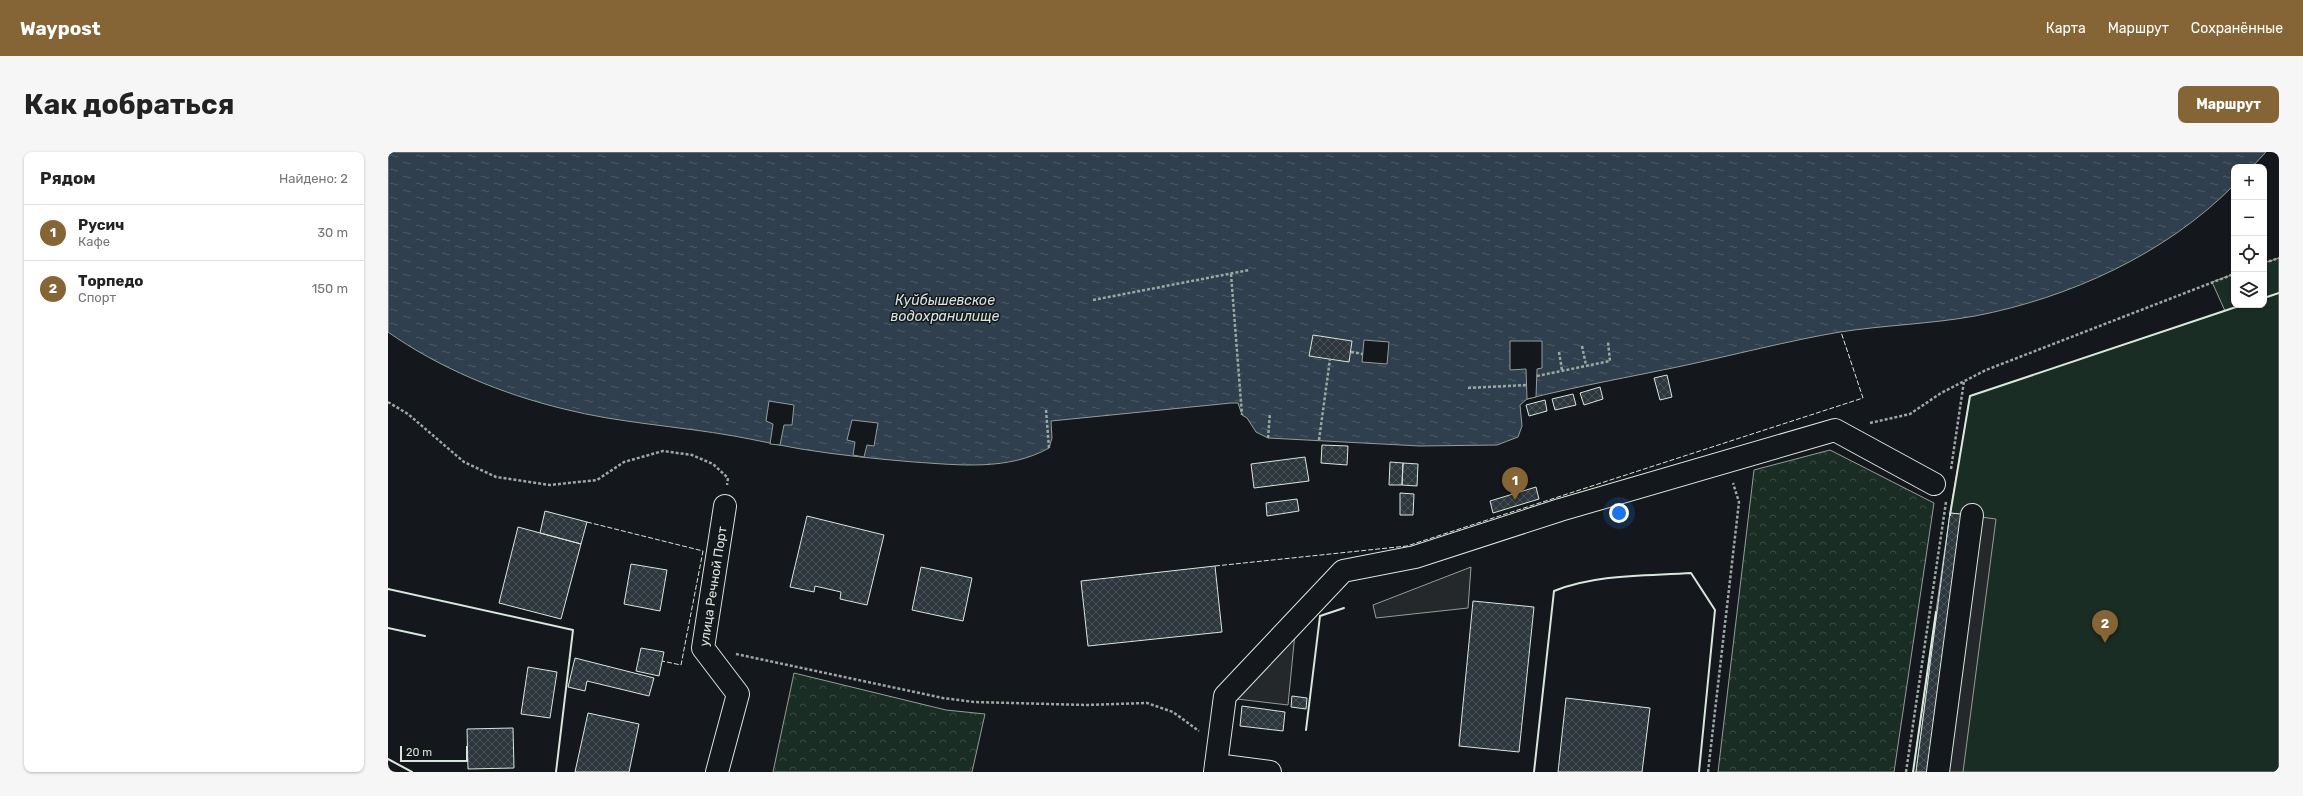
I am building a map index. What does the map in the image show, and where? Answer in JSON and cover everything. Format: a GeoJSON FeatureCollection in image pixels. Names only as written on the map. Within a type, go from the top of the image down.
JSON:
{"type":"FeatureCollection","features":[{"type":"Feature","properties":{"kind":"lane"},"geometry":{"type":"LineString","coordinates":[[1270,772],[1216,764],[1224,696],[1343,571],[1415,558],[1560,510],[1835,430],[1944,486]]}},
{"type":"Feature","properties":{"kind":"lane","name":"улица Речной Порт"},"geometry":{"type":"LineString","coordinates":[[717,772],[738,694],[703,648],[725,506]]}},
{"type":"Feature","properties":{"kind":"lane"},"geometry":{"type":"LineString","coordinates":[[1938,772],[1972,515]]}},
{"type":"Feature","properties":{"kind":"path"},"geometry":{"type":"LineString","coordinates":[[2267,263],[2279,258]]}},
{"type":"Feature","properties":{"kind":"path"},"geometry":{"type":"LineString","coordinates":[[1093,300],[1249,270]]}},
{"type":"Feature","properties":{"kind":"path"},"geometry":{"type":"LineString","coordinates":[[1232,274],[1242,415]]}},
{"type":"Feature","properties":{"kind":"path"},"geometry":{"type":"LineString","coordinates":[[1835,430],[1910,414],[1941,393],[1986,370],[2231,275]]}},
{"type":"Feature","properties":{"kind":"path"},"geometry":{"type":"LineString","coordinates":[[1537,376],[1610,361],[1608,342]]}},
{"type":"Feature","properties":{"kind":"path"},"geometry":{"type":"LineString","coordinates":[[1582,346],[1586,365]]}},
{"type":"Feature","properties":{"kind":"path"},"geometry":{"type":"LineString","coordinates":[[1351,352],[1362,354]]}},
{"type":"Feature","properties":{"kind":"path"},"geometry":{"type":"LineString","coordinates":[[1559,352],[1562,370]]}},
{"type":"Feature","properties":{"kind":"path"},"geometry":{"type":"LineString","coordinates":[[1319,440],[1330,359]]}},
{"type":"Feature","properties":{"kind":"path"},"geometry":{"type":"LineString","coordinates":[[1906,772],[1944,486],[1964,381]]}},
{"type":"Feature","properties":{"kind":"path"},"geometry":{"type":"LineString","coordinates":[[1468,388],[1527,385]]}},
{"type":"Feature","properties":{"kind":"path"},"geometry":{"type":"LineString","coordinates":[[388,402],[408,414],[464,462],[496,477],[550,485],[597,480],[624,462],[663,451],[692,455],[713,464],[728,478],[725,506]]}},
{"type":"Feature","properties":{"kind":"path"},"geometry":{"type":"LineString","coordinates":[[1046,410],[1049,448]]}},
{"type":"Feature","properties":{"kind":"path"},"geometry":{"type":"LineString","coordinates":[[1268,438],[1270,413]]}},
{"type":"Feature","properties":{"kind":"path"},"geometry":{"type":"LineString","coordinates":[[1708,772],[1739,502],[1726,462]]}},
{"type":"Feature","properties":{"kind":"path"},"geometry":{"type":"LineString","coordinates":[[703,648],[942,698],[974,702],[1087,704],[1147,703],[1173,712],[1200,732],[1216,764]]}},
{"type":"Feature","properties":{"kind":"green space"},"geometry":{"type":"Polygon","coordinates":[[[2279,258],[2279,772],[1913,772],[1950,513],[1970,396],[2225,311],[2212,282],[2231,275],[2231,308],[2267,308],[2267,262],[2279,258]]]}},
{"type":"Feature","properties":{"kind":"green space"},"geometry":{"type":"Polygon","coordinates":[[[1830,450],[1934,503],[1894,772],[1718,772],[1754,470],[1830,450]]]}},
{"type":"Feature","properties":{"kind":"green space"},"geometry":{"type":"Polygon","coordinates":[[[794,673],[946,710],[985,714],[972,772],[773,772],[794,673]]]}},
{"type":"Feature","properties":{"kind":"shaded area"},"geometry":{"type":"Polygon","coordinates":[[[1950,513],[1996,519],[1963,772],[1916,772],[1950,513]]]}},
{"type":"Feature","properties":{"kind":"shaded area"},"geometry":{"type":"Polygon","coordinates":[[[1471,567],[1468,608],[1376,618],[1373,605],[1471,567]]]}},
{"type":"Feature","properties":{"kind":"shaded area"},"geometry":{"type":"Polygon","coordinates":[[[1295,633],[1288,705],[1237,699],[1295,633]]]}},
{"type":"Feature","properties":{"kind":"water","name":"Куйбышевское водохранилище"},"geometry":{"type":"Polygon","coordinates":[[[388,152],[2266,152],[2255,164],[2231,164],[2231,188],[2207,210],[2178,232],[2147,252],[2114,270],[2046,298],[1975,316],[1840,332],[1527,399],[1520,405],[1522,426],[1518,437],[1497,445],[1420,446],[1268,438],[1256,432],[1247,418],[1242,415],[1238,403],[1231,403],[1051,421],[1052,438],[1049,448],[1017,460],[1000,463],[966,465],[858,457],[801,449],[734,436],[606,418],[541,403],[495,388],[450,368],[428,357],[388,332],[388,152]]]}},
{"type":"Feature","properties":{"kind":"pier"},"geometry":{"type":"Polygon","coordinates":[[[1364,340],[1389,342],[1387,364],[1362,362],[1364,340]]]}},
{"type":"Feature","properties":{"kind":"pier"},"geometry":{"type":"Polygon","coordinates":[[[1510,341],[1542,341],[1542,368],[1537,369],[1536,397],[1527,399],[1526,369],[1510,370],[1510,341]]]}},
{"type":"Feature","properties":{"kind":"pier"},"geometry":{"type":"Polygon","coordinates":[[[769,401],[794,405],[792,425],[784,425],[780,445],[770,444],[773,424],[766,421],[769,401]]]}},
{"type":"Feature","properties":{"kind":"pier"},"geometry":{"type":"Polygon","coordinates":[[[852,420],[878,423],[874,446],[867,445],[864,457],[853,455],[855,442],[847,440],[852,420]]]}},
{"type":"Feature","properties":{"kind":"building"},"geometry":{"type":"Polygon","coordinates":[[[1313,335],[1352,341],[1349,362],[1309,356],[1313,335]]]}},
{"type":"Feature","properties":{"kind":"building"},"geometry":{"type":"Polygon","coordinates":[[[1667,375],[1672,397],[1660,400],[1654,378],[1667,375]]]}},
{"type":"Feature","properties":{"kind":"building"},"geometry":{"type":"Polygon","coordinates":[[[1600,387],[1603,399],[1584,405],[1580,393],[1600,387]]]}},
{"type":"Feature","properties":{"kind":"building"},"geometry":{"type":"Polygon","coordinates":[[[1573,394],[1576,405],[1555,410],[1552,399],[1573,394]]]}},
{"type":"Feature","properties":{"kind":"building"},"geometry":{"type":"Polygon","coordinates":[[[1545,400],[1547,411],[1529,416],[1526,405],[1545,400]]]}},
{"type":"Feature","properties":{"kind":"building"},"geometry":{"type":"Polygon","coordinates":[[[1322,445],[1348,446],[1347,465],[1321,463],[1322,445]]]}},
{"type":"Feature","properties":{"kind":"building"},"geometry":{"type":"Polygon","coordinates":[[[1305,457],[1309,481],[1254,488],[1251,464],[1305,457]]]}},
{"type":"Feature","properties":{"kind":"building"},"geometry":{"type":"Polygon","coordinates":[[[1390,462],[1403,463],[1402,485],[1389,485],[1390,462]]]}},
{"type":"Feature","properties":{"kind":"building"},"geometry":{"type":"Polygon","coordinates":[[[1403,463],[1418,464],[1417,486],[1402,485],[1403,463]]]}},
{"type":"Feature","properties":{"kind":"building"},"geometry":{"type":"Polygon","coordinates":[[[1536,487],[1539,499],[1493,513],[1490,501],[1536,487]]]}},
{"type":"Feature","properties":{"kind":"building"},"geometry":{"type":"Polygon","coordinates":[[[1400,493],[1414,494],[1413,515],[1400,515],[1400,493]]]}},
{"type":"Feature","properties":{"kind":"building"},"geometry":{"type":"Polygon","coordinates":[[[1297,499],[1299,511],[1267,516],[1266,503],[1297,499]]]}},
{"type":"Feature","properties":{"kind":"building"},"geometry":{"type":"Polygon","coordinates":[[[545,511],[587,522],[581,544],[540,533],[545,511]]]}},
{"type":"Feature","properties":{"kind":"building"},"geometry":{"type":"Polygon","coordinates":[[[1950,513],[1972,515],[1938,772],[1916,772],[1950,513]]]}},
{"type":"Feature","properties":{"kind":"building"},"geometry":{"type":"Polygon","coordinates":[[[807,516],[884,535],[867,605],[840,599],[841,592],[815,586],[814,592],[790,587],[807,516]]]}},
{"type":"Feature","properties":{"kind":"building"},"geometry":{"type":"Polygon","coordinates":[[[518,527],[581,544],[561,619],[499,603],[518,527]]]}},
{"type":"Feature","properties":{"kind":"building"},"geometry":{"type":"Polygon","coordinates":[[[631,564],[667,570],[660,611],[624,604],[631,564]]]}},
{"type":"Feature","properties":{"kind":"building"},"geometry":{"type":"Polygon","coordinates":[[[1215,566],[1222,632],[1088,646],[1081,581],[1215,566]]]}},
{"type":"Feature","properties":{"kind":"building"},"geometry":{"type":"Polygon","coordinates":[[[921,567],[972,578],[963,621],[912,610],[921,567]]]}},
{"type":"Feature","properties":{"kind":"building"},"geometry":{"type":"Polygon","coordinates":[[[1473,601],[1534,607],[1519,752],[1459,746],[1473,601]]]}},
{"type":"Feature","properties":{"kind":"building"},"geometry":{"type":"Polygon","coordinates":[[[641,648],[664,652],[659,676],[636,671],[641,648]]]}},
{"type":"Feature","properties":{"kind":"building"},"geometry":{"type":"Polygon","coordinates":[[[575,658],[654,678],[649,696],[587,681],[585,691],[568,687],[575,658]]]}},
{"type":"Feature","properties":{"kind":"building"},"geometry":{"type":"Polygon","coordinates":[[[528,667],[557,672],[550,718],[521,714],[528,667]]]}},
{"type":"Feature","properties":{"kind":"building"},"geometry":{"type":"Polygon","coordinates":[[[1292,696],[1307,698],[1306,709],[1291,707],[1292,696]]]}},
{"type":"Feature","properties":{"kind":"building"},"geometry":{"type":"Polygon","coordinates":[[[1566,698],[1650,708],[1642,772],[1558,772],[1566,698]]]}},
{"type":"Feature","properties":{"kind":"building"},"geometry":{"type":"Polygon","coordinates":[[[1242,706],[1285,712],[1283,731],[1240,726],[1242,706]]]}},
{"type":"Feature","properties":{"kind":"building"},"geometry":{"type":"Polygon","coordinates":[[[588,713],[639,724],[629,772],[575,772],[588,713]]]}},
{"type":"Feature","properties":{"kind":"building"},"geometry":{"type":"Polygon","coordinates":[[[513,728],[514,768],[468,769],[467,729],[513,728]]]}},
{"type":"Feature","properties":{"kind":"fence"},"geometry":{"type":"LineString","coordinates":[[1215,566],[1407,546],[1863,398],[1841,332]]}},
{"type":"Feature","properties":{"kind":"fence"},"geometry":{"type":"LineString","coordinates":[[587,522],[703,551],[681,665],[662,661]]}},
{"type":"Feature","properties":{"kind":"wall"},"geometry":{"type":"LineString","coordinates":[[2267,297],[2279,293]]}},
{"type":"Feature","properties":{"kind":"wall"},"geometry":{"type":"LineString","coordinates":[[1950,515],[1970,396],[2233,308]]}},
{"type":"Feature","properties":{"kind":"wall"},"geometry":{"type":"LineString","coordinates":[[1534,772],[1554,591],[1587,581],[1621,577],[1691,573],[1715,610],[1699,772]]}},
{"type":"Feature","properties":{"kind":"wall"},"geometry":{"type":"LineString","coordinates":[[388,589],[573,630],[556,772]]}},
{"type":"Feature","properties":{"kind":"wall"},"geometry":{"type":"LineString","coordinates":[[1306,730],[1320,616],[1344,608]]}},
{"type":"Feature","properties":{"kind":"wall"},"geometry":{"type":"LineString","coordinates":[[1913,772],[1936,612]]}},
{"type":"Feature","properties":{"kind":"wall"},"geometry":{"type":"LineString","coordinates":[[388,628],[425,636]]}},
{"type":"Feature","properties":{"kind":"wall"},"geometry":{"type":"LineString","coordinates":[[388,759],[412,772]]}},
{"type":"Feature","properties":{"kind":"place","name":"Русич"},"geometry":{"type":"Point","coordinates":[1515,500]}},
{"type":"Feature","properties":{"kind":"place","name":"Торпедо"},"geometry":{"type":"Point","coordinates":[2105,643]}}]}
